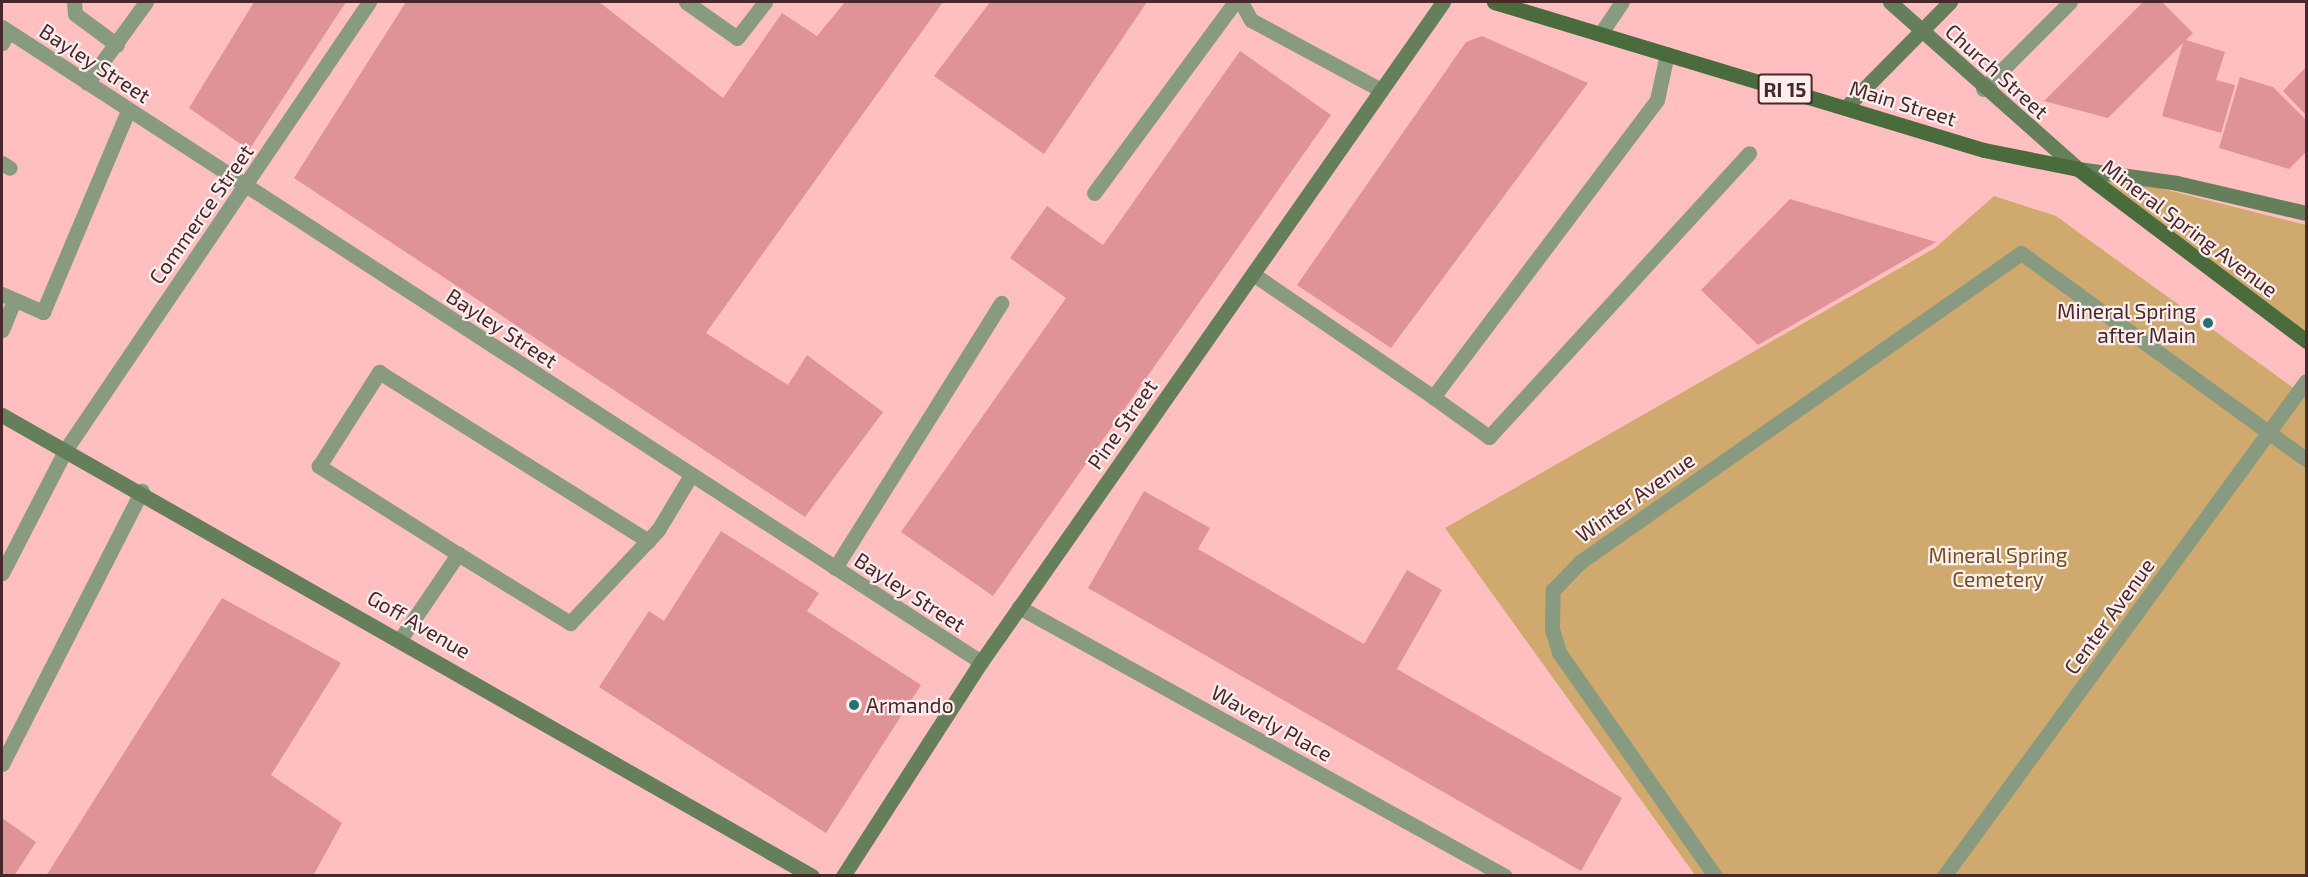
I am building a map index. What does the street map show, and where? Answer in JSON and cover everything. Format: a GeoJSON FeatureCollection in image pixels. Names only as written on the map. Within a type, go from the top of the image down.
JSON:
{"type":"FeatureCollection","features":[{"type":"Feature","properties":{"kind":"main road","name":"Pine Street"},"geometry":{"type":"LineString","coordinates":[[843,876],[981,662],[1443,2]]}},
{"type":"Feature","properties":{"kind":"main road","name":"Main Street"},"geometry":{"type":"LineString","coordinates":[[1494,2],[1845,106],[1984,150],[2078,169],[2177,183],[2307,213]]}},
{"type":"Feature","properties":{"kind":"main road","name":"Church Street"},"geometry":{"type":"LineString","coordinates":[[1890,2],[1983,89],[2078,169]]}},
{"type":"Feature","properties":{"kind":"main road"},"geometry":{"type":"LineString","coordinates":[[1845,106],[1950,2]]}},
{"type":"Feature","properties":{"kind":"main road","name":"Mineral Spring Avenue"},"geometry":{"type":"LineString","coordinates":[[2078,169],[2307,341]]}},
{"type":"Feature","properties":{"kind":"main road","name":"Goff Avenue"},"geometry":{"type":"LineString","coordinates":[[2,416],[142,491],[402,638],[812,876]]}},
{"type":"Feature","properties":{"kind":"street"},"geometry":{"type":"LineString","coordinates":[[74,2],[75,14],[117,45]]}},
{"type":"Feature","properties":{"kind":"street"},"geometry":{"type":"LineString","coordinates":[[87,83],[117,45],[146,2]]}},
{"type":"Feature","properties":{"kind":"street","name":"Commerce Street"},"geometry":{"type":"LineString","coordinates":[[2,573],[66,449],[369,2]]}},
{"type":"Feature","properties":{"kind":"street"},"geometry":{"type":"LineString","coordinates":[[686,2],[737,38],[765,2]]}},
{"type":"Feature","properties":{"kind":"street"},"geometry":{"type":"LineString","coordinates":[[1094,193],[1234,2]]}},
{"type":"Feature","properties":{"kind":"street"},"geometry":{"type":"LineString","coordinates":[[1241,2],[1251,20],[1382,90]]}},
{"type":"Feature","properties":{"kind":"street"},"geometry":{"type":"LineString","coordinates":[[1601,33],[1622,2]]}},
{"type":"Feature","properties":{"kind":"street"},"geometry":{"type":"LineString","coordinates":[[1983,89],[2070,2]]}},
{"type":"Feature","properties":{"kind":"street","name":"Bayley Street"},"geometry":{"type":"LineString","coordinates":[[4,34],[87,83],[981,662]]}},
{"type":"Feature","properties":{"kind":"street"},"geometry":{"type":"LineString","coordinates":[[1433,397],[1658,100],[1667,54]]}},
{"type":"Feature","properties":{"kind":"street"},"geometry":{"type":"LineString","coordinates":[[2,330],[8,297],[43,312],[128,111]]}},
{"type":"Feature","properties":{"kind":"street"},"geometry":{"type":"LineString","coordinates":[[1252,274],[1489,437],[1749,153]]}},
{"type":"Feature","properties":{"kind":"street","name":"Winter Avenue"},"geometry":{"type":"LineString","coordinates":[[1715,876],[1559,652],[1552,629],[1553,590],[1580,562],[2021,253],[2270,432]]}},
{"type":"Feature","properties":{"kind":"street"},"geometry":{"type":"LineString","coordinates":[[835,568],[1001,303]]}},
{"type":"Feature","properties":{"kind":"street"},"geometry":{"type":"LineString","coordinates":[[648,541],[379,372],[319,466],[570,623],[648,541],[691,475]]}},
{"type":"Feature","properties":{"kind":"street","name":"Center Avenue"},"geometry":{"type":"LineString","coordinates":[[1944,876],[2307,381]]}},
{"type":"Feature","properties":{"kind":"street"},"geometry":{"type":"LineString","coordinates":[[2270,432],[2307,459]]}},
{"type":"Feature","properties":{"kind":"street"},"geometry":{"type":"LineString","coordinates":[[2,764],[142,491]]}},
{"type":"Feature","properties":{"kind":"street"},"geometry":{"type":"LineString","coordinates":[[402,638],[458,554]]}},
{"type":"Feature","properties":{"kind":"street","name":"Waverly Place"},"geometry":{"type":"LineString","coordinates":[[1019,607],[1505,876]]}},
{"type":"Feature","properties":{"kind":"green space"},"geometry":{"type":"Polygon","coordinates":[[[2096,172],[2306,225],[2306,343],[2108,197],[2096,172]]]}},
{"type":"Feature","properties":{"kind":"green space","name":"Mineral Spring Cemetery"},"geometry":{"type":"Polygon","coordinates":[[[1994,196],[2056,216],[2306,397],[2306,875],[1695,875],[1445,528],[1935,248],[1994,196]]]}},
{"type":"Feature","properties":{"kind":"building"},"geometry":{"type":"Polygon","coordinates":[[[254,2],[346,2],[249,150],[189,108],[254,2]]]}},
{"type":"Feature","properties":{"kind":"building"},"geometry":{"type":"Polygon","coordinates":[[[406,2],[599,2],[723,98],[782,13],[817,36],[845,2],[943,2],[706,333],[788,385],[807,355],[883,412],[805,517],[294,178],[406,2]]]}},
{"type":"Feature","properties":{"kind":"building"},"geometry":{"type":"Polygon","coordinates":[[[990,2],[1147,2],[1044,154],[934,76],[990,2]]]}},
{"type":"Feature","properties":{"kind":"building"},"geometry":{"type":"Polygon","coordinates":[[[2143,2],[2162,2],[2193,33],[2186,40],[2225,52],[2216,80],[2235,85],[2221,133],[2162,116],[2183,43],[2108,118],[2044,101],[2143,2]]]}},
{"type":"Feature","properties":{"kind":"building"},"geometry":{"type":"Polygon","coordinates":[[[1482,36],[1588,83],[1391,348],[1297,285],[1466,42],[1482,36]]]}},
{"type":"Feature","properties":{"kind":"building"},"geometry":{"type":"Polygon","coordinates":[[[1240,51],[1331,115],[993,596],[901,532],[1066,298],[1010,258],[1047,206],[1103,245],[1240,51]]]}},
{"type":"Feature","properties":{"kind":"building"},"geometry":{"type":"Polygon","coordinates":[[[2306,67],[2306,115],[2283,91],[2306,67]]]}},
{"type":"Feature","properties":{"kind":"building"},"geometry":{"type":"Polygon","coordinates":[[[2240,77],[2273,87],[2306,120],[2306,152],[2289,169],[2219,148],[2240,77]]]}},
{"type":"Feature","properties":{"kind":"building"},"geometry":{"type":"Polygon","coordinates":[[[1790,199],[1936,242],[1758,345],[1701,290],[1790,199]]]}},
{"type":"Feature","properties":{"kind":"building"},"geometry":{"type":"Polygon","coordinates":[[[1144,491],[1210,528],[1198,549],[1364,644],[1407,570],[1442,590],[1397,669],[1622,798],[1581,871],[1088,588],[1144,491]]]}},
{"type":"Feature","properties":{"kind":"building"},"geometry":{"type":"Polygon","coordinates":[[[721,531],[819,593],[807,611],[921,685],[826,833],[599,687],[649,611],[664,621],[721,531]]]}},
{"type":"Feature","properties":{"kind":"building"},"geometry":{"type":"Polygon","coordinates":[[[222,598],[341,663],[271,775],[342,823],[313,876],[46,876],[222,598]]]}},
{"type":"Feature","properties":{"kind":"building"},"geometry":{"type":"Polygon","coordinates":[[[2,818],[36,842],[14,876],[2,876],[2,818]]]}},
{"type":"Feature","properties":{"kind":"place","name":"Mineral Spring after Main"},"geometry":{"type":"Point","coordinates":[2208,323]}},
{"type":"Feature","properties":{"kind":"place","name":"Armando"},"geometry":{"type":"Point","coordinates":[854,705]}}]}
